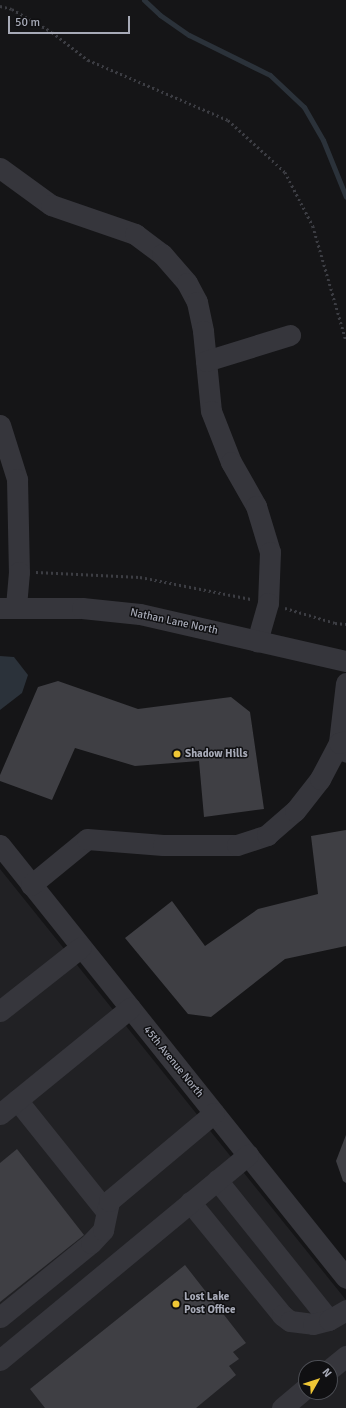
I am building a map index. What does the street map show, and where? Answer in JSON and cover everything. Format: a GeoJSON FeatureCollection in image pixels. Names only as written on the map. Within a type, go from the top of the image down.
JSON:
{"type":"FeatureCollection","features":[{"type":"Feature","properties":{"kind":"street"},"geometry":{"type":"LineString","coordinates":[[0,168],[51,205],[135,234],[162,254],[187,283],[197,302],[203,331],[211,411],[231,462],[256,506],[270,552],[268,603],[257,641]]}},
{"type":"Feature","properties":{"kind":"street"},"geometry":{"type":"LineString","coordinates":[[206,361],[290,335]]}},
{"type":"Feature","properties":{"kind":"street"},"geometry":{"type":"LineString","coordinates":[[0,425],[17,479],[19,572],[8,607]]}},
{"type":"Feature","properties":{"kind":"street","name":"Nathan Lane North"},"geometry":{"type":"LineString","coordinates":[[8,607],[82,608],[140,614],[346,661]]}},
{"type":"Feature","properties":{"kind":"street"},"geometry":{"type":"LineString","coordinates":[[31,885],[87,839],[163,845],[237,845],[267,835],[295,811],[344,745],[346,683]]}},
{"type":"Feature","properties":{"kind":"street","name":"45th Avenue North"},"geometry":{"type":"LineString","coordinates":[[0,845],[346,1278]]}},
{"type":"Feature","properties":{"kind":"street"},"geometry":{"type":"LineString","coordinates":[[0,1011],[81,947]]}},
{"type":"Feature","properties":{"kind":"street"},"geometry":{"type":"LineString","coordinates":[[0,1114],[130,1008]]}},
{"type":"Feature","properties":{"kind":"street"},"geometry":{"type":"LineString","coordinates":[[17,1100],[105,1210]]}},
{"type":"Feature","properties":{"kind":"street"},"geometry":{"type":"LineString","coordinates":[[0,1317],[91,1244],[103,1230],[105,1210],[109,1201],[214,1113]]}},
{"type":"Feature","properties":{"kind":"street"},"geometry":{"type":"LineString","coordinates":[[0,1360],[248,1155]]}},
{"type":"Feature","properties":{"kind":"street"},"geometry":{"type":"LineString","coordinates":[[190,1202],[282,1315],[290,1321],[303,1324],[338,1315],[217,1180]]}},
{"type":"Feature","properties":{"kind":"street"},"geometry":{"type":"LineString","coordinates":[[338,1362],[346,1356]]}},
{"type":"Feature","properties":{"kind":"street"},"geometry":{"type":"LineString","coordinates":[[282,1408],[298,1395]]}},
{"type":"Feature","properties":{"kind":"path"},"geometry":{"type":"LineString","coordinates":[[0,6],[12,9],[52,32],[88,60],[228,120],[285,172],[313,226],[346,340]]}},
{"type":"Feature","properties":{"kind":"path"},"geometry":{"type":"LineString","coordinates":[[19,572],[140,577],[268,603],[335,623],[346,624]]}},
{"type":"Feature","properties":{"kind":"shaded area"},"geometry":{"type":"Polygon","coordinates":[[[0,656],[14,657],[28,675],[22,693],[0,710],[0,656]]]}},
{"type":"Feature","properties":{"kind":"shaded area"},"geometry":{"type":"Polygon","coordinates":[[[0,869],[346,1300],[346,1408],[0,1408],[0,869]]]}},
{"type":"Feature","properties":{"kind":"building","name":"Shadow Hills"},"geometry":{"type":"Polygon","coordinates":[[[58,681],[138,709],[231,697],[250,712],[264,809],[204,817],[199,761],[135,766],[75,748],[52,800],[0,781],[0,775],[38,687],[58,681]]]}},
{"type":"Feature","properties":{"kind":"building"},"geometry":{"type":"Polygon","coordinates":[[[346,830],[346,946],[285,959],[211,1017],[188,1014],[125,938],[172,901],[205,946],[258,909],[318,894],[311,836],[346,830]]]}},
{"type":"Feature","properties":{"kind":"building"},"geometry":{"type":"Polygon","coordinates":[[[346,1135],[346,1183],[343,1181],[336,1161],[346,1135]]]}},
{"type":"Feature","properties":{"kind":"building"},"geometry":{"type":"Polygon","coordinates":[[[17,1149],[84,1235],[0,1302],[0,1163],[17,1149]]]}},
{"type":"Feature","properties":{"kind":"building","name":"Lost Lake Post Office"},"geometry":{"type":"Polygon","coordinates":[[[185,1265],[246,1343],[233,1352],[239,1359],[229,1366],[236,1375],[196,1408],[45,1408],[30,1389],[185,1265]]]}},
{"type":"Feature","properties":{"kind":"waterway"},"geometry":{"type":"LineString","coordinates":[[144,0],[160,15],[189,35],[270,75],[304,107],[323,140],[346,197]]}},
{"type":"Feature","properties":{"kind":"place","name":"Shadow Hills"},"geometry":{"type":"Point","coordinates":[177,754]}},
{"type":"Feature","properties":{"kind":"place","name":"Lost Lake Post Office"},"geometry":{"type":"Point","coordinates":[176,1304]}}]}
